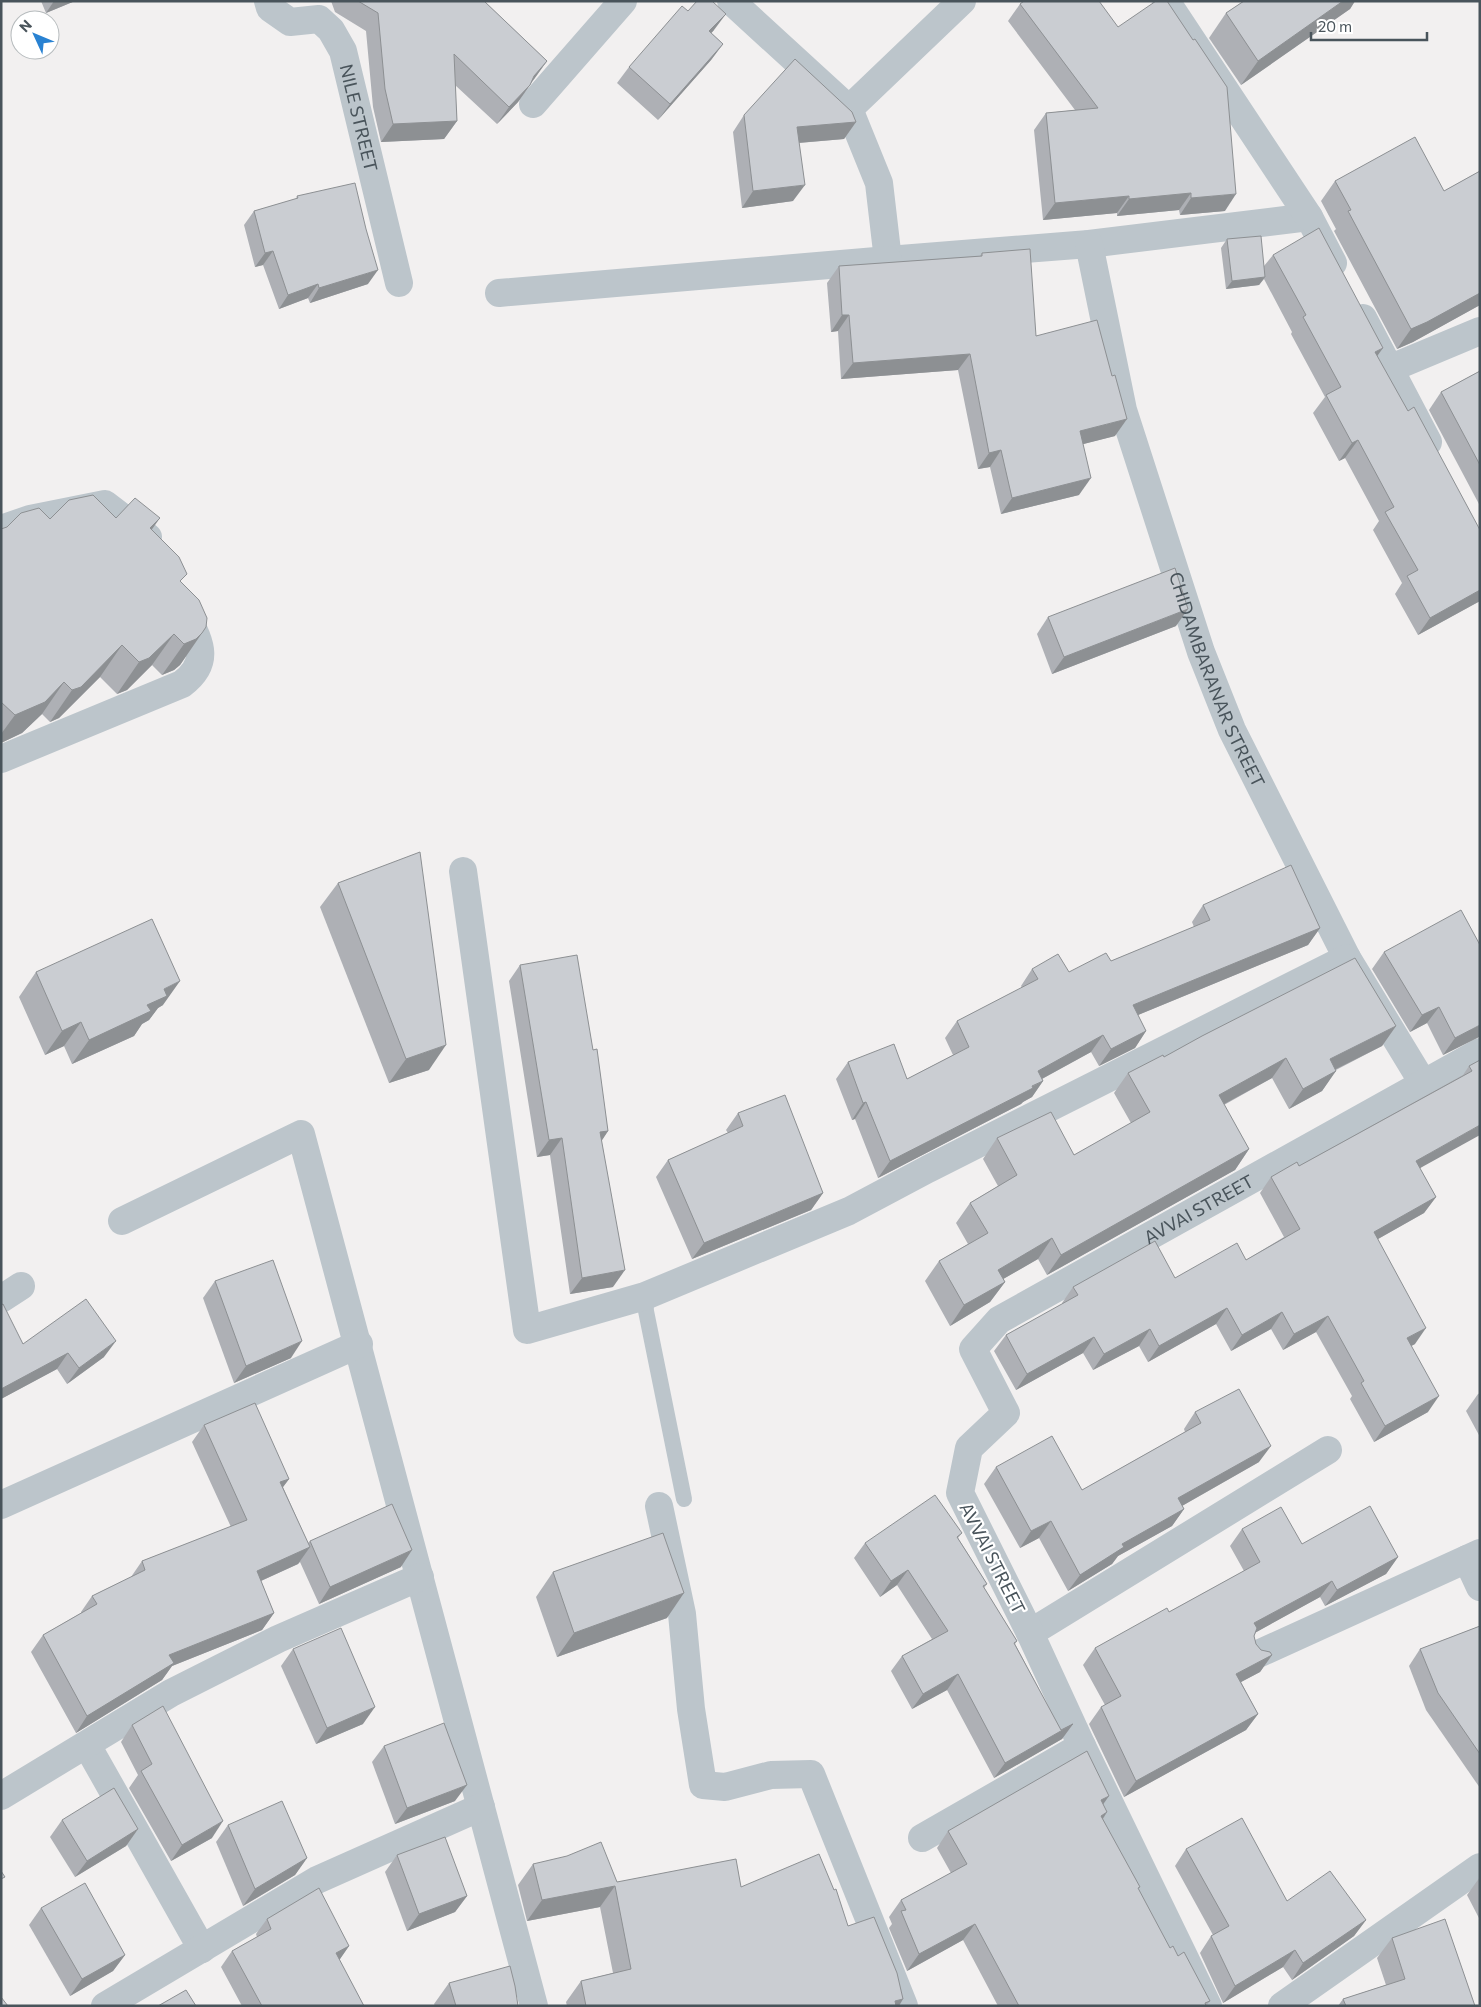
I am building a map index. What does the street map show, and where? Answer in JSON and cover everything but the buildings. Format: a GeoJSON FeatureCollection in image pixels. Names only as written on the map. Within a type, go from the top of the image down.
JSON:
{"type":"FeatureCollection","features":[{"type":"Feature","properties":{"kind":"street","name":"NILE STREET"},"geometry":{"type":"LineString","coordinates":[[268,1],[270,8],[290,22],[319,19],[330,30],[343,51],[399,283]]}},
{"type":"Feature","properties":{"kind":"street"},"geometry":{"type":"LineString","coordinates":[[533,104],[623,1]]}},
{"type":"Feature","properties":{"kind":"street"},"geometry":{"type":"LineString","coordinates":[[731,1],[849,109],[879,183],[888,260]]}},
{"type":"Feature","properties":{"kind":"street"},"geometry":{"type":"LineString","coordinates":[[849,109],[962,1]]}},
{"type":"Feature","properties":{"kind":"street"},"geometry":{"type":"LineString","coordinates":[[1166,1],[1309,217],[1439,463]]}},
{"type":"Feature","properties":{"kind":"street"},"geometry":{"type":"LineString","coordinates":[[499,293],[1089,244],[1309,217]]}},
{"type":"Feature","properties":{"kind":"street","name":"CHIDAMBARANAR STREET"},"geometry":{"type":"LineString","coordinates":[[1089,244],[1123,410],[1201,652],[1232,730],[1347,958],[1423,1084]]}},
{"type":"Feature","properties":{"kind":"street"},"geometry":{"type":"LineString","coordinates":[[1389,369],[1480,331]]}},
{"type":"Feature","properties":{"kind":"street"},"geometry":{"type":"LineString","coordinates":[[1,529],[30,519],[105,504],[153,541],[161,559]]}},
{"type":"Feature","properties":{"kind":"street"},"geometry":{"type":"LineString","coordinates":[[1,759],[182,684],[192,676],[201,662],[200,646],[173,585]]}},
{"type":"Feature","properties":{"kind":"street"},"geometry":{"type":"LineString","coordinates":[[463,872],[527,1330],[645,1296],[849,1210],[1347,958]]}},
{"type":"Feature","properties":{"kind":"street"},"geometry":{"type":"LineString","coordinates":[[1423,1084],[1480,1052]]}},
{"type":"Feature","properties":{"kind":"street","name":"AVVAI STREET"},"geometry":{"type":"LineString","coordinates":[[1208,2006],[1082,1746],[1030,1633],[960,1493],[970,1448],[1006,1414],[973,1349],[999,1320],[1423,1084]]}},
{"type":"Feature","properties":{"kind":"street"},"geometry":{"type":"LineString","coordinates":[[122,1221],[301,1134],[359,1344],[534,2006]]}},
{"type":"Feature","properties":{"kind":"street"},"geometry":{"type":"LineString","coordinates":[[1,1505],[359,1344]]}},
{"type":"Feature","properties":{"kind":"street"},"geometry":{"type":"LineString","coordinates":[[1030,1633],[1328,1450]]}},
{"type":"Feature","properties":{"kind":"street"},"geometry":{"type":"LineString","coordinates":[[671,1503],[691,1709],[703,1785],[725,1787],[771,1776],[811,1774],[904,2006]]}},
{"type":"Feature","properties":{"kind":"street"},"geometry":{"type":"LineString","coordinates":[[1258,1654],[1473,1556],[1480,1587]]}},
{"type":"Feature","properties":{"kind":"street"},"geometry":{"type":"LineString","coordinates":[[1,1796],[189,1684],[278,1639],[420,1577]]}},
{"type":"Feature","properties":{"kind":"street"},"geometry":{"type":"LineString","coordinates":[[87,1745],[202,1948]]}},
{"type":"Feature","properties":{"kind":"street"},"geometry":{"type":"LineString","coordinates":[[922,1838],[1082,1746]]}},
{"type":"Feature","properties":{"kind":"street"},"geometry":{"type":"LineString","coordinates":[[105,2006],[318,1880],[482,1807]]}},
{"type":"Feature","properties":{"kind":"street"},"geometry":{"type":"LineString","coordinates":[[1282,2006],[1480,1867]]}},
{"type":"Feature","properties":{"kind":"lane"},"geometry":{"type":"LineString","coordinates":[[645,1296],[671,1503]]}}]}
